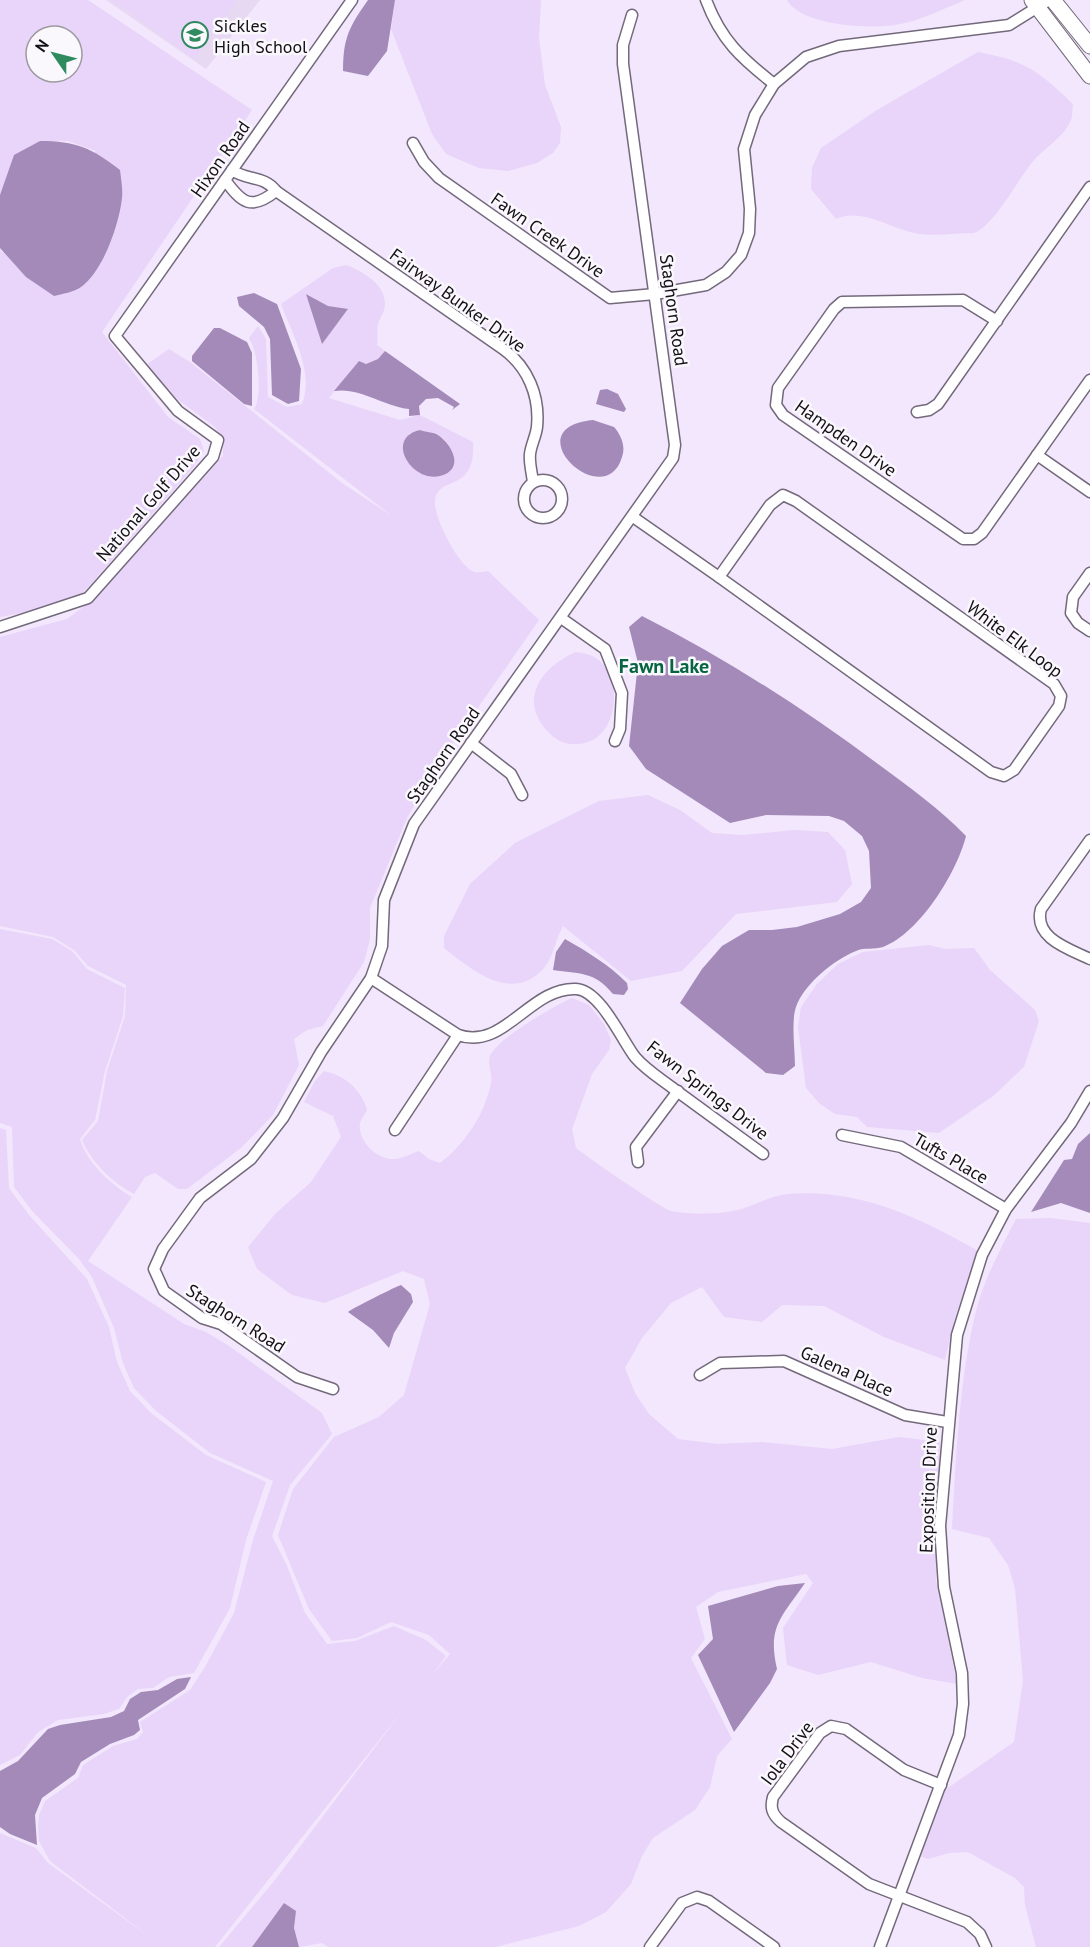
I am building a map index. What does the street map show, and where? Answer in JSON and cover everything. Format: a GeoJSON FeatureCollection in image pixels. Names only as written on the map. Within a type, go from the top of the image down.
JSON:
{"type":"FeatureCollection","features":[{"type":"Feature","properties":{"kind":"main road"},"geometry":{"type":"LineString","coordinates":[[1043,2],[1090,46]]}},
{"type":"Feature","properties":{"kind":"main road"},"geometry":{"type":"LineString","coordinates":[[1043,2],[1090,76]]}},
{"type":"Feature","properties":{"kind":"street","name":"Hixon Road"},"geometry":{"type":"LineString","coordinates":[[115,336],[352,0]]}},
{"type":"Feature","properties":{"kind":"street"},"geometry":{"type":"LineString","coordinates":[[706,0],[715,26],[729,44],[745,62],[774,84]]}},
{"type":"Feature","properties":{"kind":"street","name":"Fawn Creek Drive"},"geometry":{"type":"LineString","coordinates":[[413,143],[424,162],[439,178],[610,298],[655,294],[706,285],[726,272],[741,255],[749,233],[750,209],[744,149],[755,115],[774,84],[806,57],[839,46],[1009,25],[1043,2]]}},
{"type":"Feature","properties":{"kind":"street","name":"Staghorn Road"},"geometry":{"type":"LineString","coordinates":[[333,1389],[297,1377],[221,1324],[202,1318],[164,1292],[154,1269],[163,1249],[200,1198],[251,1159],[266,1143],[321,1052],[371,978],[382,946],[384,900],[414,824],[633,517],[674,453],[655,294],[623,64],[623,45],[632,15]]}},
{"type":"Feature","properties":{"kind":"street","name":"Fairway Bunker Drive"},"geometry":{"type":"LineString","coordinates":[[232,170],[241,176],[263,179],[276,191],[493,342],[520,364],[534,389],[537,403],[537,430],[530,452],[533,482]]}},
{"type":"Feature","properties":{"kind":"street"},"geometry":{"type":"LineString","coordinates":[[225,180],[237,196],[249,203],[261,201],[276,191]]}},
{"type":"Feature","properties":{"kind":"street"},"geometry":{"type":"LineString","coordinates":[[917,412],[929,410],[938,404],[1090,187]]}},
{"type":"Feature","properties":{"kind":"street","name":"Hampden Drive"},"geometry":{"type":"LineString","coordinates":[[997,321],[963,300],[842,302],[834,309],[778,388],[776,405],[783,415],[963,539],[974,538],[982,533],[1090,380]]}},
{"type":"Feature","properties":{"kind":"street","name":"National Golf Drive"},"geometry":{"type":"LineString","coordinates":[[0,627],[88,598],[213,457],[218,440],[178,411],[115,336]]}},
{"type":"Feature","properties":{"kind":"street"},"geometry":{"type":"LineString","coordinates":[[1037,455],[1090,492]]}},
{"type":"Feature","properties":{"kind":"street","name":"White Elk Loop"},"geometry":{"type":"LineString","coordinates":[[633,517],[991,772],[1004,776],[1014,771],[1059,706],[1060,696],[1053,684],[796,501],[783,495],[770,505],[719,577]]}},
{"type":"Feature","properties":{"kind":"street"},"geometry":{"type":"LineString","coordinates":[[1090,573],[1073,597],[1071,613],[1078,623],[1090,631]]}},
{"type":"Feature","properties":{"kind":"street"},"geometry":{"type":"LineString","coordinates":[[561,618],[605,649],[622,693],[620,729],[615,741]]}},
{"type":"Feature","properties":{"kind":"street"},"geometry":{"type":"LineString","coordinates":[[471,743],[511,774],[522,795]]}},
{"type":"Feature","properties":{"kind":"street"},"geometry":{"type":"LineString","coordinates":[[1090,840],[1041,909],[1038,919],[1043,932],[1062,946],[1090,959]]}},
{"type":"Feature","properties":{"kind":"street"},"geometry":{"type":"LineString","coordinates":[[371,978],[458,1035],[394,1130]]}},
{"type":"Feature","properties":{"kind":"street","name":"Fawn Springs Drive"},"geometry":{"type":"LineString","coordinates":[[458,1035],[473,1040],[492,1035],[542,997],[560,990],[580,989],[593,998],[642,1065],[763,1154]]}},
{"type":"Feature","properties":{"kind":"street"},"geometry":{"type":"LineString","coordinates":[[638,1162],[636,1147],[678,1091]]}},
{"type":"Feature","properties":{"kind":"street","name":"Exposition Drive"},"geometry":{"type":"LineString","coordinates":[[880,1947],[959,1735],[963,1692],[960,1657],[945,1588],[941,1555],[941,1493],[953,1363],[964,1309],[982,1255],[1006,1209],[1071,1124],[1090,1091]]}},
{"type":"Feature","properties":{"kind":"street","name":"Tufts Place"},"geometry":{"type":"LineString","coordinates":[[842,1135],[901,1147],[1006,1209]]}},
{"type":"Feature","properties":{"kind":"street","name":"Galena Place"},"geometry":{"type":"LineString","coordinates":[[700,1375],[720,1363],[784,1361],[905,1414],[947,1422]]}},
{"type":"Feature","properties":{"kind":"street","name":"Iola Drive"},"geometry":{"type":"LineString","coordinates":[[899,1896],[869,1884],[780,1822],[772,1810],[773,1797],[820,1733],[831,1726],[846,1729],[904,1770],[941,1785]]}},
{"type":"Feature","properties":{"kind":"street"},"geometry":{"type":"LineString","coordinates":[[899,1896],[967,1922],[980,1934],[986,1947]]}},
{"type":"Feature","properties":{"kind":"street"},"geometry":{"type":"LineString","coordinates":[[650,1947],[682,1903],[697,1897],[709,1900],[774,1947]]}},
{"type":"Feature","properties":{"kind":"shaded area"},"geometry":{"type":"Polygon","coordinates":[[[0,0],[88,0],[252,110],[102,332],[168,417],[200,439],[204,451],[192,469],[82,594],[50,608],[0,617],[0,248],[2,253],[96,151],[68,141],[40,141],[0,195],[0,0]]]}},
{"type":"Feature","properties":{"kind":"shaded area","name":"Sickles High School"},"geometry":{"type":"Polygon","coordinates":[[[106,0],[260,0],[206,69],[106,0]]]}},
{"type":"Feature","properties":{"kind":"shaded area","name":"Sickles High School"},"geometry":{"type":"Polygon","coordinates":[[[111,0],[237,0],[195,59],[111,0]]]}},
{"type":"Feature","properties":{"kind":"shaded area"},"geometry":{"type":"Polygon","coordinates":[[[368,0],[395,0],[387,51],[368,76],[343,71],[348,33],[368,0]]]}},
{"type":"Feature","properties":{"kind":"shaded area"},"geometry":{"type":"Polygon","coordinates":[[[395,0],[541,0],[539,38],[545,85],[561,127],[560,143],[553,153],[537,163],[508,171],[479,168],[446,154],[432,134],[391,29],[395,0]]]}},
{"type":"Feature","properties":{"kind":"shaded area"},"geometry":{"type":"Polygon","coordinates":[[[787,0],[965,0],[908,22],[888,26],[857,26],[822,21],[807,16],[795,9],[787,0]]]}},
{"type":"Feature","properties":{"kind":"shaded area"},"geometry":{"type":"Polygon","coordinates":[[[978,52],[1008,59],[1030,69],[1073,104],[1072,118],[1067,127],[1028,167],[998,211],[974,233],[934,235],[911,232],[857,216],[836,219],[811,189],[812,168],[821,148],[877,110],[978,52]]]}},
{"type":"Feature","properties":{"kind":"shaded area"},"geometry":{"type":"Polygon","coordinates":[[[40,141],[64,142],[92,151],[120,170],[122,184],[122,198],[114,234],[103,259],[89,280],[81,287],[54,296],[26,277],[0,248],[0,195],[14,155],[40,141]]]}},
{"type":"Feature","properties":{"kind":"shaded area"},"geometry":{"type":"Polygon","coordinates":[[[346,265],[365,274],[381,289],[385,306],[378,324],[377,345],[385,351],[378,359],[366,364],[359,361],[329,398],[400,420],[420,415],[473,442],[469,469],[457,481],[443,487],[435,499],[442,528],[454,550],[468,568],[475,572],[488,571],[539,620],[438,765],[407,818],[370,908],[370,939],[364,962],[323,1026],[307,1030],[294,1039],[299,1065],[273,1115],[242,1147],[187,1189],[178,1189],[155,1173],[145,1177],[134,1194],[104,1171],[91,1156],[82,1140],[98,1121],[107,1071],[125,1016],[126,985],[88,966],[74,950],[53,937],[0,926],[0,637],[67,619],[99,595],[223,456],[223,439],[215,427],[177,399],[146,365],[169,349],[190,362],[342,483],[392,516],[254,409],[259,385],[255,353],[249,338],[258,326],[266,339],[268,397],[287,407],[302,404],[306,380],[304,367],[281,304],[333,268],[346,265]],[[307,294],[322,343],[348,310],[328,306],[307,294]],[[420,430],[410,433],[403,443],[428,476],[447,474],[454,463],[451,449],[439,435],[420,430]]]}},
{"type":"Feature","properties":{"kind":"shaded area"},"geometry":{"type":"Polygon","coordinates":[[[254,293],[277,304],[301,369],[299,401],[288,404],[272,395],[270,339],[264,327],[239,306],[237,297],[254,293]]]}},
{"type":"Feature","properties":{"kind":"shaded area"},"geometry":{"type":"Polygon","coordinates":[[[306,294],[328,306],[348,309],[322,344],[306,294]]]}},
{"type":"Feature","properties":{"kind":"shaded area"},"geometry":{"type":"Polygon","coordinates":[[[214,328],[220,328],[247,342],[252,353],[252,406],[244,404],[192,361],[192,356],[214,328]]]}},
{"type":"Feature","properties":{"kind":"shaded area"},"geometry":{"type":"Polygon","coordinates":[[[385,351],[460,404],[452,410],[454,407],[438,398],[426,399],[419,406],[420,415],[409,416],[409,409],[362,394],[334,391],[359,361],[366,364],[378,359],[385,351]]]}},
{"type":"Feature","properties":{"kind":"shaded area"},"geometry":{"type":"Polygon","coordinates":[[[607,389],[618,394],[626,409],[624,412],[596,404],[600,390],[607,389]]]}},
{"type":"Feature","properties":{"kind":"shaded area"},"geometry":{"type":"Polygon","coordinates":[[[593,420],[614,427],[623,445],[622,457],[613,472],[599,477],[584,473],[571,463],[562,451],[561,437],[570,426],[593,420]]]}},
{"type":"Feature","properties":{"kind":"shaded area"},"geometry":{"type":"Polygon","coordinates":[[[420,430],[436,434],[452,451],[454,463],[448,473],[430,476],[420,473],[406,459],[403,450],[404,442],[409,435],[420,430]]]}},
{"type":"Feature","properties":{"kind":"shaded area"},"geometry":{"type":"Polygon","coordinates":[[[642,616],[733,667],[821,723],[924,798],[966,836],[946,883],[935,900],[910,929],[897,940],[883,947],[859,950],[847,955],[829,967],[806,990],[800,998],[795,1013],[793,1027],[795,1066],[783,1075],[766,1073],[680,1003],[702,969],[722,946],[749,930],[797,927],[840,914],[861,902],[871,888],[869,851],[862,836],[844,821],[829,816],[766,815],[730,823],[646,769],[629,746],[638,663],[629,627],[642,616]]]}},
{"type":"Feature","properties":{"kind":"shaded area"},"geometry":{"type":"Polygon","coordinates":[[[576,652],[592,656],[604,666],[611,678],[614,693],[613,708],[609,722],[601,734],[589,742],[568,744],[546,730],[537,714],[534,702],[535,692],[546,672],[576,652]]]}},
{"type":"Feature","properties":{"kind":"shaded area"},"geometry":{"type":"Polygon","coordinates":[[[648,795],[680,810],[712,833],[743,835],[794,830],[828,832],[845,850],[852,884],[837,902],[736,914],[682,971],[631,981],[563,926],[544,968],[532,978],[519,983],[493,980],[444,948],[444,936],[470,884],[515,843],[599,801],[648,795]]]}},
{"type":"Feature","properties":{"kind":"shaded area"},"geometry":{"type":"Polygon","coordinates":[[[0,929],[52,939],[72,951],[87,969],[125,988],[123,1016],[105,1071],[95,1120],[80,1139],[83,1148],[100,1172],[132,1197],[88,1261],[184,1324],[206,1332],[229,1346],[322,1413],[332,1434],[290,1485],[272,1536],[287,1566],[305,1613],[327,1644],[355,1641],[394,1626],[426,1640],[446,1656],[432,1675],[450,1654],[429,1635],[391,1622],[357,1638],[332,1641],[309,1609],[278,1535],[293,1489],[334,1437],[379,1417],[404,1395],[430,1304],[424,1279],[403,1271],[325,1303],[292,1295],[257,1269],[248,1247],[275,1214],[311,1182],[341,1137],[333,1116],[304,1102],[315,1081],[324,1071],[351,1084],[361,1096],[367,1110],[361,1121],[361,1135],[368,1147],[379,1156],[395,1159],[419,1151],[429,1159],[440,1163],[466,1138],[479,1117],[491,1083],[489,1059],[495,1049],[527,1023],[572,998],[589,1005],[604,1024],[611,1040],[609,1050],[592,1074],[572,1129],[576,1148],[655,1202],[671,1211],[708,1214],[736,1210],[788,1194],[814,1193],[839,1196],[863,1200],[910,1216],[978,1251],[956,1314],[945,1360],[884,1337],[824,1306],[782,1305],[762,1322],[724,1317],[702,1287],[671,1303],[642,1338],[625,1368],[635,1393],[649,1414],[678,1439],[718,1444],[762,1442],[832,1449],[899,1437],[940,1442],[936,1580],[957,1684],[922,1678],[871,1662],[818,1675],[787,1665],[783,1628],[813,1583],[806,1574],[718,1592],[696,1607],[705,1639],[691,1658],[732,1739],[717,1756],[710,1787],[695,1810],[653,1838],[642,1856],[631,1884],[606,1912],[579,1926],[495,1947],[328,1947],[322,1943],[299,1947],[294,1928],[296,1911],[284,1903],[252,1947],[219,1947],[275,1880],[403,1710],[215,1947],[0,1947],[0,1833],[36,1848],[48,1863],[155,1941],[50,1861],[39,1841],[39,1815],[45,1801],[78,1778],[83,1765],[113,1746],[137,1739],[143,1732],[140,1722],[190,1690],[234,1613],[253,1540],[273,1481],[210,1453],[155,1410],[134,1388],[123,1363],[114,1328],[92,1277],[79,1259],[33,1212],[14,1187],[12,1127],[0,1123],[0,929]]]}},
{"type":"Feature","properties":{"kind":"shaded area"},"geometry":{"type":"Polygon","coordinates":[[[565,939],[598,959],[627,983],[628,989],[624,995],[613,994],[593,977],[553,970],[556,952],[565,939]]]}},
{"type":"Feature","properties":{"kind":"shaded area"},"geometry":{"type":"Polygon","coordinates":[[[929,945],[945,949],[974,948],[990,970],[1035,1010],[1039,1021],[1024,1067],[993,1096],[939,1133],[867,1127],[857,1117],[835,1114],[819,1103],[806,1088],[798,1027],[801,1007],[817,984],[838,964],[863,952],[929,945]]]}},
{"type":"Feature","properties":{"kind":"shaded area"},"geometry":{"type":"Polygon","coordinates":[[[0,1128],[6,1130],[9,1188],[29,1215],[87,1279],[109,1327],[117,1362],[130,1391],[151,1413],[206,1455],[266,1482],[246,1540],[230,1608],[194,1673],[169,1677],[153,1688],[138,1689],[127,1697],[119,1709],[104,1714],[58,1720],[38,1732],[20,1755],[0,1765],[0,1128]]]}},
{"type":"Feature","properties":{"kind":"shaded area"},"geometry":{"type":"Polygon","coordinates":[[[1090,1133],[1090,1213],[1061,1203],[1031,1212],[1064,1160],[1072,1159],[1078,1144],[1090,1133]]]}},
{"type":"Feature","properties":{"kind":"shaded area"},"geometry":{"type":"Polygon","coordinates":[[[1051,1218],[1090,1223],[1090,1947],[1036,1947],[1025,1905],[1024,1887],[1015,1878],[968,1852],[949,1853],[928,1859],[920,1856],[945,1790],[1014,1742],[1023,1681],[1015,1588],[1008,1565],[989,1538],[952,1529],[957,1447],[970,1338],[979,1299],[988,1275],[1016,1219],[1051,1218]]]}},
{"type":"Feature","properties":{"kind":"shaded area"},"geometry":{"type":"Polygon","coordinates":[[[401,1285],[411,1294],[413,1302],[394,1333],[389,1348],[373,1330],[348,1312],[401,1285]]]}},
{"type":"Feature","properties":{"kind":"shaded area"},"geometry":{"type":"Polygon","coordinates":[[[805,1583],[783,1614],[775,1632],[774,1654],[777,1669],[770,1683],[734,1732],[698,1655],[713,1639],[708,1606],[778,1586],[805,1583]]]}},
{"type":"Feature","properties":{"kind":"shaded area"},"geometry":{"type":"Polygon","coordinates":[[[191,1677],[185,1689],[138,1720],[140,1730],[134,1735],[110,1744],[81,1762],[75,1774],[42,1798],[35,1815],[37,1845],[10,1834],[0,1827],[0,1771],[18,1761],[48,1729],[111,1717],[124,1711],[130,1699],[141,1692],[158,1690],[177,1679],[191,1677]]]}},
{"type":"Feature","properties":{"kind":"shaded area"},"geometry":{"type":"Polygon","coordinates":[[[284,1903],[296,1911],[294,1928],[299,1947],[252,1947],[284,1903]]]}},
{"type":"Feature","properties":{"kind":"place","name":"Sickles High School"},"geometry":{"type":"Point","coordinates":[195,35]}},
{"type":"Feature","properties":{"kind":"district","name":"Fawn Lake"},"geometry":{"type":"Point","coordinates":[664,666]}}]}
